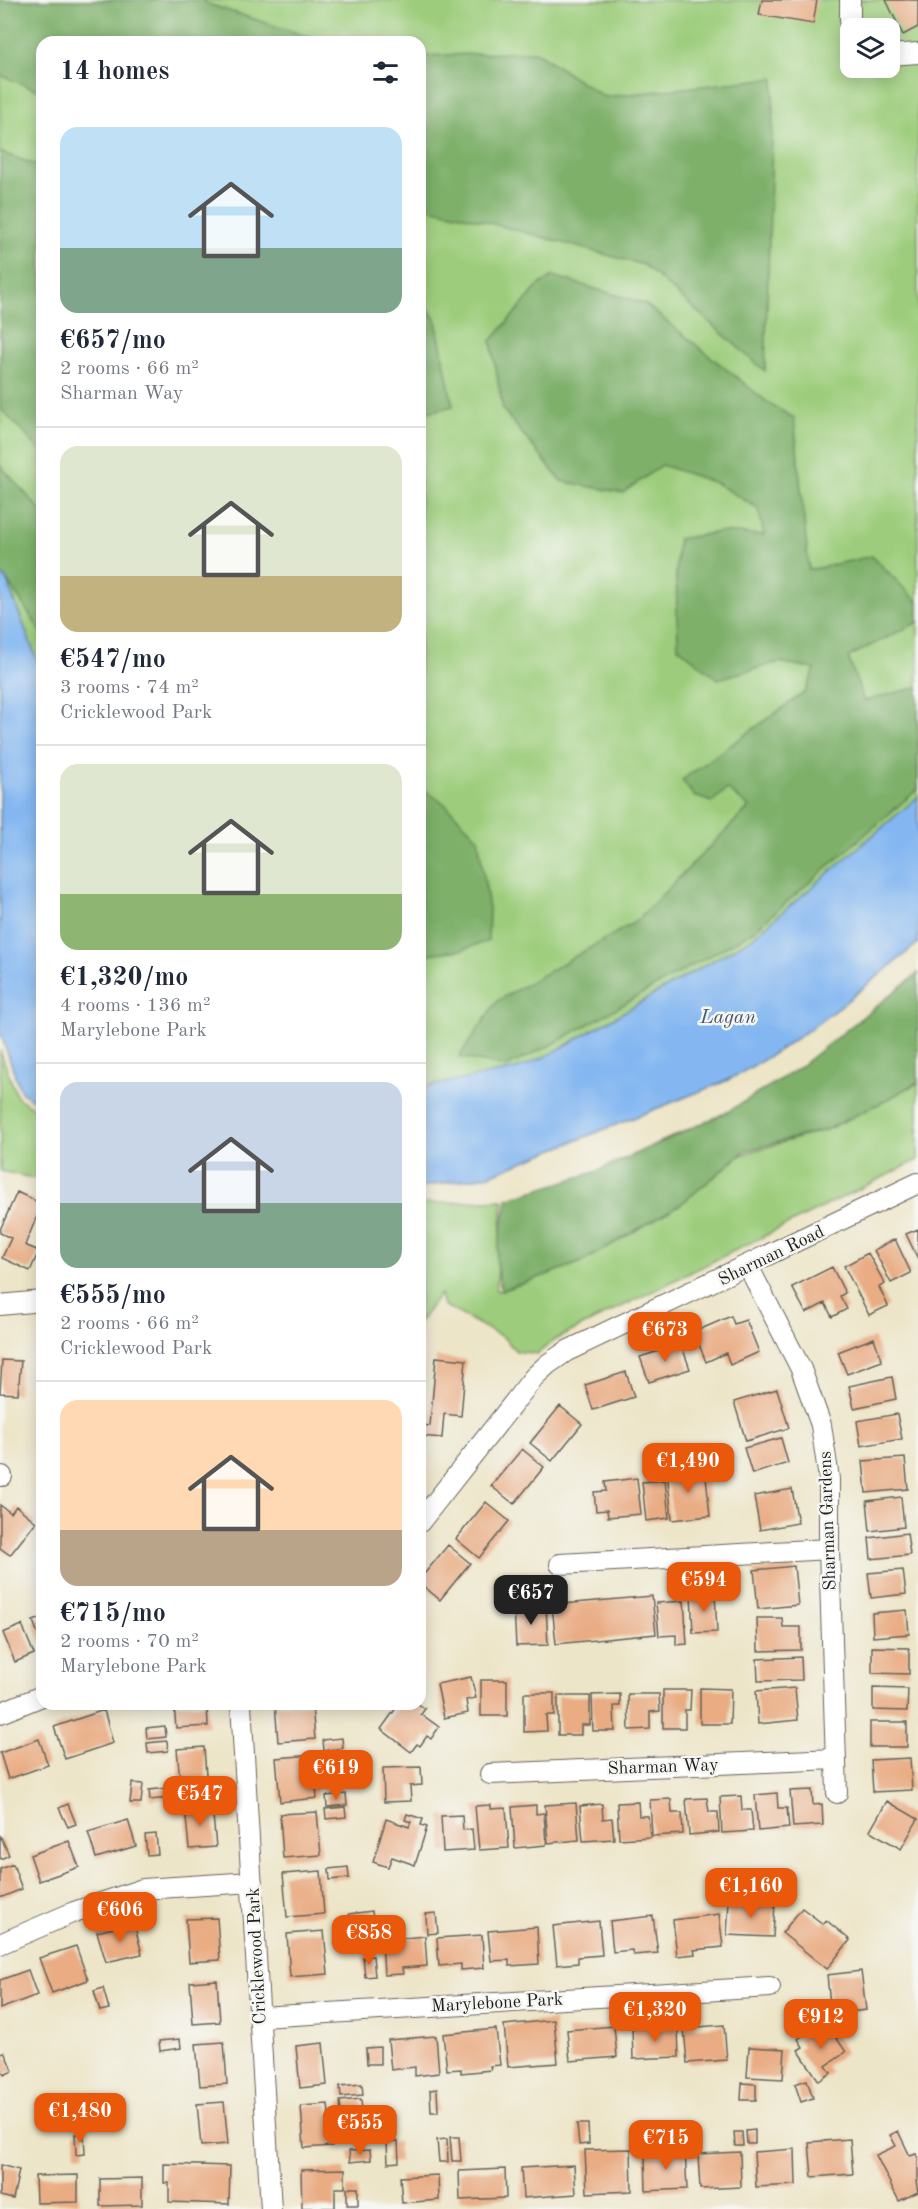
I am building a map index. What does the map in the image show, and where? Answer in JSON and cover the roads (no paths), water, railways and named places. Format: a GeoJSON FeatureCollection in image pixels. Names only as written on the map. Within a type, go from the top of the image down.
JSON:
{"type":"FeatureCollection","features":[{"type":"Feature","properties":{"kind":"street"},"geometry":{"type":"LineString","coordinates":[[850,0],[850,18]]}},
{"type":"Feature","properties":{"kind":"street"},"geometry":{"type":"LineString","coordinates":[[900,54],[918,53]]}},
{"type":"Feature","properties":{"kind":"street","name":"Sharman Road"},"geometry":{"type":"LineString","coordinates":[[426,1514],[534,1377],[548,1364],[567,1352],[918,1183]]}},
{"type":"Feature","properties":{"kind":"street","name":"Sharman Gardens"},"geometry":{"type":"LineString","coordinates":[[748,1266],[801,1369],[821,1425],[829,1479],[837,1793]]}},
{"type":"Feature","properties":{"kind":"street"},"geometry":{"type":"LineString","coordinates":[[0,1305],[36,1302]]}},
{"type":"Feature","properties":{"kind":"street"},"geometry":{"type":"LineString","coordinates":[[560,1564],[829,1549]]}},
{"type":"Feature","properties":{"kind":"street"},"geometry":{"type":"LineString","coordinates":[[0,1713],[36,1698]]}},
{"type":"Feature","properties":{"kind":"street","name":"Cricklewood Park"},"geometry":{"type":"LineString","coordinates":[[241,1710],[271,2209]]}},
{"type":"Feature","properties":{"kind":"street","name":"Sharman Way"},"geometry":{"type":"LineString","coordinates":[[490,1774],[835,1759]]}},
{"type":"Feature","properties":{"kind":"street"},"geometry":{"type":"LineString","coordinates":[[0,1944],[74,1912],[143,1889],[252,1882]]}},
{"type":"Feature","properties":{"kind":"street","name":"Marylebone Park"},"geometry":{"type":"LineString","coordinates":[[260,2017],[770,1987]]}},
{"type":"Feature","properties":{"kind":"water"},"geometry":{"type":"Polygon","coordinates":[[[0,574],[6,579],[36,657],[36,1102],[21,1092],[0,1032],[0,574]]]}},
{"type":"Feature","properties":{"kind":"water","name":"Lagan"},"geometry":{"type":"Polygon","coordinates":[[[918,797],[918,943],[849,999],[802,1035],[726,1081],[487,1176],[426,1186],[426,1087],[517,1069],[551,1054],[751,939],[918,797]]]}}]}
